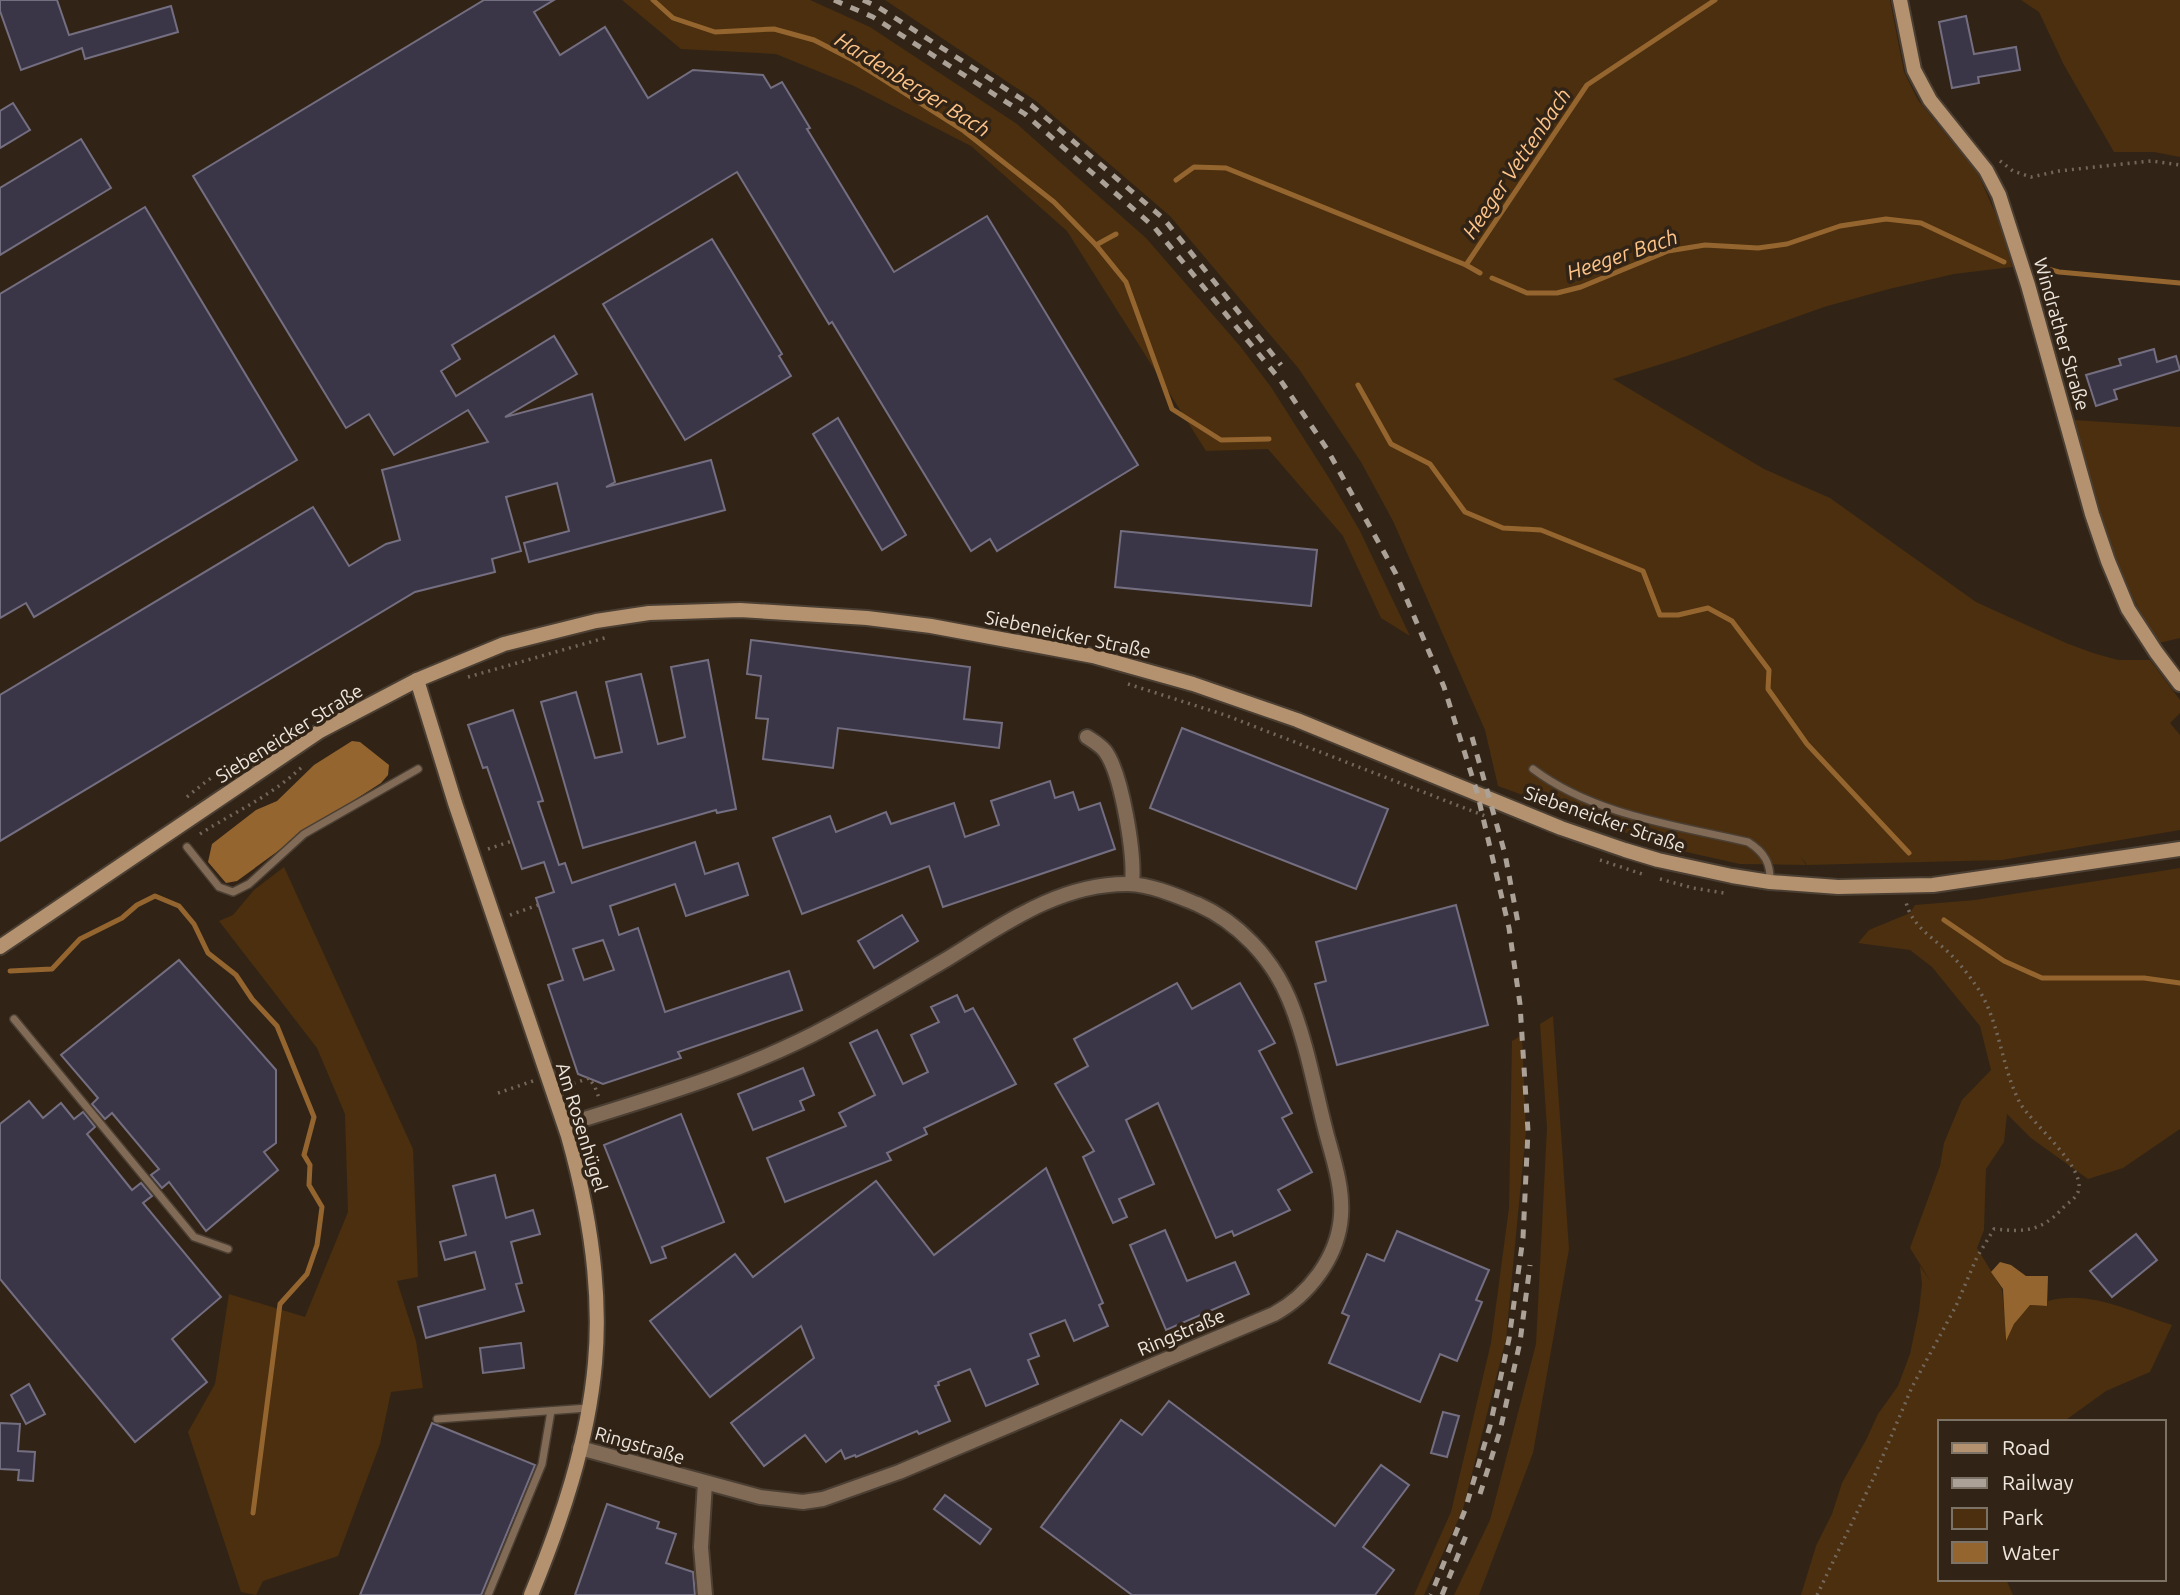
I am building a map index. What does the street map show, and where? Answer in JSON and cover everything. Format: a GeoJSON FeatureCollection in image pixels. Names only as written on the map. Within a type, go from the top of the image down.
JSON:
{"type":"FeatureCollection","features":[{"type":"Feature","properties":{"kind":"main road","name":"Windrather Straße"},"geometry":{"type":"LineString","coordinates":[[1900,0],[1914,70],[1930,100],[1986,170],[1998,195],[2028,285],[2092,514],[2108,561],[2128,608],[2180,684]]}},
{"type":"Feature","properties":{"kind":"main road","name":"Siebeneicker Straße"},"geometry":{"type":"LineString","coordinates":[[0,947],[320,732],[416,680],[504,644],[596,621],[649,612],[740,610],[867,618],[931,626],[1093,656],[1193,684],[1297,720],[1561,828],[1625,850],[1693,869],[1770,882],[1838,887],[1905,887],[1985,879],[2180,849]]}},
{"type":"Feature","properties":{"kind":"main road","name":"Am Rosenhügel"},"geometry":{"type":"LineString","coordinates":[[416,680],[472,854],[565,1125],[583,1188],[594,1260],[595,1364],[588,1408],[580,1448],[551,1545],[531,1595]]}},
{"type":"Feature","properties":{"kind":"street"},"geometry":{"type":"LineString","coordinates":[[1087,737],[1104,749],[1114,766],[1132,846],[1132,884]]}},
{"type":"Feature","properties":{"kind":"street","name":"Ringstraße"},"geometry":{"type":"LineString","coordinates":[[565,1125],[706,1080],[803,1039],[877,1000],[1043,903],[1094,887],[1132,884],[1177,896],[1210,910],[1228,922],[1261,952],[1289,998],[1340,1193],[1338,1237],[1325,1265],[1308,1290],[1292,1305],[899,1472],[822,1499],[784,1502],[580,1448]]}},
{"type":"Feature","properties":{"kind":"street"},"geometry":{"type":"LineString","coordinates":[[705,1483],[701,1547],[705,1595]]}},
{"type":"Feature","properties":{"kind":"lane"},"geometry":{"type":"LineString","coordinates":[[187,848],[219,887],[233,892],[249,884],[304,834],[418,769]]}},
{"type":"Feature","properties":{"kind":"lane"},"geometry":{"type":"LineString","coordinates":[[1533,769],[1552,783],[1648,820],[1748,842],[1758,848],[1770,865],[1770,882]]}},
{"type":"Feature","properties":{"kind":"lane"},"geometry":{"type":"LineString","coordinates":[[14,1019],[194,1237],[228,1249]]}},
{"type":"Feature","properties":{"kind":"lane"},"geometry":{"type":"LineString","coordinates":[[437,1419],[588,1408]]}},
{"type":"Feature","properties":{"kind":"lane"},"geometry":{"type":"LineString","coordinates":[[488,1595],[542,1464],[551,1411]]}},
{"type":"Feature","properties":{"kind":"path"},"geometry":{"type":"LineString","coordinates":[[1998,159],[2013,171],[2031,177],[2059,171],[2151,161],[2180,165]]}},
{"type":"Feature","properties":{"kind":"path"},"geometry":{"type":"LineString","coordinates":[[458,678],[471,677],[611,636]]}},
{"type":"Feature","properties":{"kind":"path"},"geometry":{"type":"LineString","coordinates":[[1122,682],[1225,715],[1490,818]]}},
{"type":"Feature","properties":{"kind":"path"},"geometry":{"type":"LineString","coordinates":[[187,797],[210,777],[282,737]]}},
{"type":"Feature","properties":{"kind":"path"},"geometry":{"type":"LineString","coordinates":[[200,834],[225,818],[259,802],[284,785],[303,766]]}},
{"type":"Feature","properties":{"kind":"path"},"geometry":{"type":"LineString","coordinates":[[472,854],[512,841]]}},
{"type":"Feature","properties":{"kind":"path"},"geometry":{"type":"LineString","coordinates":[[1594,858],[1643,874]]}},
{"type":"Feature","properties":{"kind":"path"},"geometry":{"type":"LineString","coordinates":[[1656,878],[1693,888],[1730,893]]}},
{"type":"Feature","properties":{"kind":"path"},"geometry":{"type":"LineString","coordinates":[[1817,1595],[1874,1477],[1912,1387],[1956,1306],[1977,1257],[1994,1229],[2032,1229],[2051,1221],[2078,1194],[2080,1180],[2063,1152],[2042,1132],[2020,1104],[1979,990],[1947,951],[1920,928],[1906,904],[1905,887]]}},
{"type":"Feature","properties":{"kind":"path"},"geometry":{"type":"LineString","coordinates":[[1906,904],[1919,902]]}},
{"type":"Feature","properties":{"kind":"path"},"geometry":{"type":"LineString","coordinates":[[495,920],[538,905]]}},
{"type":"Feature","properties":{"kind":"path"},"geometry":{"type":"LineString","coordinates":[[498,1093],[548,1076]]}},
{"type":"Feature","properties":{"kind":"path"},"geometry":{"type":"LineString","coordinates":[[553,1092],[589,1079],[595,1087],[603,1113]]}},
{"type":"Feature","properties":{"kind":"green space"},"geometry":{"type":"Polygon","coordinates":[[[622,0],[810,0],[870,27],[1017,124],[1146,238],[1240,346],[1271,387],[1329,478],[1360,531],[1410,636],[1381,618],[1343,536],[1268,449],[1206,451],[1067,231],[971,146],[854,86],[776,54],[681,49],[622,0]]]}},
{"type":"Feature","properties":{"kind":"green space"},"geometry":{"type":"Polygon","coordinates":[[[885,0],[1890,0],[1904,72],[1918,100],[1978,174],[2001,226],[2012,267],[1954,274],[1824,307],[1684,357],[1613,379],[1764,469],[1830,498],[1976,602],[2093,653],[2118,660],[2150,660],[2180,700],[2180,713],[2170,723],[2180,735],[2180,830],[2002,860],[1807,865],[1800,856],[1806,865],[1740,864],[1664,847],[1498,786],[1485,730],[1393,521],[1361,462],[1299,369],[1170,216],[1036,101],[885,0]]]}},
{"type":"Feature","properties":{"kind":"green space"},"geometry":{"type":"Polygon","coordinates":[[[2021,0],[2180,0],[2180,157],[2154,152],[2114,152],[2064,65],[2039,12],[2021,0]]]}},
{"type":"Feature","properties":{"kind":"green space"},"geometry":{"type":"Polygon","coordinates":[[[2074,420],[2180,427],[2180,638],[2159,643],[2143,617],[2107,535],[2074,420]]]}},
{"type":"Feature","properties":{"kind":"green space"},"geometry":{"type":"Polygon","coordinates":[[[284,867],[413,1149],[418,1277],[397,1281],[416,1341],[423,1388],[391,1392],[380,1444],[338,1556],[263,1581],[256,1595],[241,1592],[188,1432],[215,1384],[229,1294],[305,1317],[348,1212],[345,1114],[317,1048],[219,921],[233,915],[254,890],[284,867]]]}},
{"type":"Feature","properties":{"kind":"green space"},"geometry":{"type":"Polygon","coordinates":[[[2180,868],[2180,1129],[2123,1168],[2088,1179],[2031,1138],[2007,1114],[2004,1142],[1986,1169],[1984,1230],[1977,1248],[2002,1289],[2005,1341],[2016,1321],[2030,1305],[2047,1306],[2048,1301],[2064,1298],[2111,1304],[2172,1325],[2150,1372],[2106,1391],[2066,1420],[1938,1420],[1938,1581],[2007,1581],[2013,1595],[1801,1595],[1816,1546],[1832,1514],[1842,1483],[1878,1414],[1898,1386],[1910,1354],[1919,1311],[1922,1284],[1920,1266],[1931,1282],[1910,1248],[1940,1166],[1944,1143],[1962,1100],[1991,1070],[1980,1026],[1932,967],[1910,950],[1858,943],[1869,930],[1910,913],[1915,905],[1975,900],[2180,868]]]}},
{"type":"Feature","properties":{"kind":"green space"},"geometry":{"type":"Polygon","coordinates":[[[1553,1016],[1569,1249],[1533,1453],[1479,1595],[1454,1595],[1490,1520],[1536,1344],[1547,1128],[1540,1024],[1553,1016]]]}},
{"type":"Feature","properties":{"kind":"green space"},"geometry":{"type":"Polygon","coordinates":[[[1522,1035],[1526,1131],[1506,1339],[1463,1509],[1424,1595],[1414,1595],[1451,1512],[1491,1343],[1509,1208],[1512,1041],[1522,1035]]]}},
{"type":"Feature","properties":{"kind":"water"},"geometry":{"type":"Polygon","coordinates":[[[352,741],[360,742],[389,765],[388,775],[381,783],[300,835],[237,881],[226,883],[208,862],[212,844],[256,810],[277,801],[314,765],[352,741]]]}},
{"type":"Feature","properties":{"kind":"water"},"geometry":{"type":"Polygon","coordinates":[[[2000,1262],[2011,1265],[2026,1276],[2048,1276],[2047,1306],[2030,1305],[2014,1324],[2006,1341],[2003,1289],[1991,1272],[2000,1262]]]}},
{"type":"Feature","properties":{"kind":"building"},"geometry":{"type":"Polygon","coordinates":[[[0,0],[57,0],[69,35],[171,6],[178,32],[85,59],[82,48],[21,70],[0,11],[0,0]]]}},
{"type":"Feature","properties":{"kind":"building"},"geometry":{"type":"Polygon","coordinates":[[[484,0],[554,0],[534,12],[560,55],[605,27],[648,98],[693,70],[763,75],[771,88],[782,82],[810,128],[807,129],[894,272],[987,216],[1138,465],[997,551],[990,539],[971,551],[737,172],[452,345],[460,359],[441,371],[456,396],[554,336],[577,374],[505,417],[592,394],[615,482],[606,487],[711,460],[725,510],[529,562],[524,543],[569,531],[557,483],[506,497],[521,551],[492,559],[495,572],[415,592],[0,841],[0,695],[313,507],[349,566],[386,544],[400,540],[382,470],[488,442],[468,410],[394,455],[369,414],[346,428],[193,176],[484,0]]]}},
{"type":"Feature","properties":{"kind":"building"},"geometry":{"type":"Polygon","coordinates":[[[1966,16],[1974,54],[2016,47],[2020,70],[1978,77],[1979,83],[1952,88],[1939,22],[1966,16]]]}},
{"type":"Feature","properties":{"kind":"building"},"geometry":{"type":"Polygon","coordinates":[[[13,103],[30,130],[0,148],[0,111],[13,103]]]}},
{"type":"Feature","properties":{"kind":"building"},"geometry":{"type":"Polygon","coordinates":[[[81,139],[111,188],[0,255],[0,188],[81,139]]]}},
{"type":"Feature","properties":{"kind":"building"},"geometry":{"type":"Polygon","coordinates":[[[145,207],[297,460],[34,617],[26,603],[0,618],[0,294],[145,207]]]}},
{"type":"Feature","properties":{"kind":"building"},"geometry":{"type":"Polygon","coordinates":[[[712,239],[782,354],[779,356],[791,376],[685,440],[603,304],[712,239]]]}},
{"type":"Feature","properties":{"kind":"building"},"geometry":{"type":"Polygon","coordinates":[[[2154,349],[2157,362],[2176,356],[2180,370],[2114,390],[2117,399],[2096,406],[2086,375],[2121,365],[2119,359],[2154,349]]]}},
{"type":"Feature","properties":{"kind":"building"},"geometry":{"type":"Polygon","coordinates":[[[838,418],[906,535],[882,550],[813,434],[838,418]]]}},
{"type":"Feature","properties":{"kind":"building"},"geometry":{"type":"Polygon","coordinates":[[[1121,531],[1317,550],[1311,606],[1115,587],[1121,531]]]}},
{"type":"Feature","properties":{"kind":"building"},"geometry":{"type":"Polygon","coordinates":[[[751,640],[970,667],[964,719],[1002,723],[999,748],[838,728],[833,768],[763,759],[768,719],[756,718],[761,676],[747,674],[751,640]]]}},
{"type":"Feature","properties":{"kind":"building"},"geometry":{"type":"Polygon","coordinates":[[[708,660],[736,809],[717,813],[716,810],[583,848],[541,702],[576,692],[595,758],[622,752],[606,682],[641,674],[658,744],[685,737],[671,667],[708,660]]]}},
{"type":"Feature","properties":{"kind":"building"},"geometry":{"type":"Polygon","coordinates":[[[513,710],[543,801],[538,802],[559,865],[565,863],[572,883],[695,842],[705,874],[738,863],[748,895],[686,916],[675,884],[610,906],[619,935],[638,928],[665,1012],[789,971],[802,1010],[678,1052],[681,1058],[603,1084],[578,1074],[548,985],[563,980],[536,898],[554,892],[544,862],[522,869],[487,767],[483,768],[468,725],[513,710]],[[603,940],[573,949],[584,980],[614,970],[603,940]]]}},
{"type":"Feature","properties":{"kind":"building"},"geometry":{"type":"Polygon","coordinates":[[[1182,728],[1388,809],[1356,889],[1150,808],[1182,728]]]}},
{"type":"Feature","properties":{"kind":"building"},"geometry":{"type":"Polygon","coordinates":[[[1050,781],[1055,798],[1073,792],[1079,810],[1100,803],[1115,849],[943,907],[929,866],[802,914],[773,838],[830,816],[836,832],[886,812],[891,824],[954,803],[965,837],[999,825],[991,801],[1050,781]]]}},
{"type":"Feature","properties":{"kind":"building"},"geometry":{"type":"Polygon","coordinates":[[[1456,905],[1488,1025],[1337,1065],[1315,984],[1326,981],[1316,942],[1456,905]]]}},
{"type":"Feature","properties":{"kind":"building"},"geometry":{"type":"Polygon","coordinates":[[[902,915],[918,941],[874,968],[858,941],[902,915]]]}},
{"type":"Feature","properties":{"kind":"building"},"geometry":{"type":"Polygon","coordinates":[[[179,960],[276,1070],[276,1143],[264,1152],[278,1170],[206,1231],[169,1182],[162,1188],[151,1175],[159,1169],[112,1113],[105,1119],[92,1104],[98,1098],[61,1055],[179,960]]]}},
{"type":"Feature","properties":{"kind":"building"},"geometry":{"type":"Polygon","coordinates":[[[1177,983],[1192,1009],[1240,983],[1275,1043],[1259,1051],[1292,1113],[1282,1118],[1312,1172],[1278,1190],[1290,1210],[1234,1236],[1232,1231],[1216,1238],[1158,1103],[1126,1120],[1154,1184],[1119,1199],[1127,1217],[1113,1223],[1083,1157],[1094,1151],[1055,1084],[1088,1066],[1074,1039],[1177,983]]]}},
{"type":"Feature","properties":{"kind":"building"},"geometry":{"type":"Polygon","coordinates":[[[957,995],[965,1012],[973,1008],[1016,1084],[924,1128],[927,1134],[887,1153],[891,1160],[785,1202],[767,1158],[846,1126],[839,1113],[875,1095],[850,1043],[877,1030],[903,1084],[928,1072],[911,1035],[939,1022],[931,1007],[957,995]]]}},
{"type":"Feature","properties":{"kind":"building"},"geometry":{"type":"Polygon","coordinates":[[[803,1068],[814,1095],[800,1101],[804,1110],[753,1130],[738,1094],[803,1068]]]}},
{"type":"Feature","properties":{"kind":"building"},"geometry":{"type":"Polygon","coordinates":[[[29,1101],[43,1118],[61,1103],[74,1119],[83,1112],[95,1127],[87,1134],[132,1190],[141,1183],[152,1196],[143,1203],[221,1297],[172,1339],[207,1382],[135,1442],[0,1279],[0,1124],[29,1101]]]}},
{"type":"Feature","properties":{"kind":"building"},"geometry":{"type":"Polygon","coordinates":[[[681,1114],[724,1222],[662,1247],[666,1258],[651,1263],[604,1145],[681,1114]]]}},
{"type":"Feature","properties":{"kind":"building"},"geometry":{"type":"Polygon","coordinates":[[[1046,1168],[1103,1303],[1099,1305],[1108,1326],[1074,1341],[1065,1320],[1030,1334],[1039,1356],[1028,1360],[1038,1384],[986,1406],[970,1369],[938,1382],[939,1385],[935,1386],[950,1421],[919,1434],[917,1431],[856,1457],[855,1455],[845,1459],[841,1450],[826,1462],[805,1435],[764,1466],[731,1423],[814,1358],[801,1326],[710,1397],[650,1321],[735,1254],[753,1277],[876,1181],[934,1255],[1046,1168]]]}},
{"type":"Feature","properties":{"kind":"building"},"geometry":{"type":"Polygon","coordinates":[[[495,1175],[506,1218],[533,1210],[540,1234],[511,1242],[522,1283],[516,1284],[524,1311],[426,1338],[418,1307],[485,1289],[475,1252],[445,1260],[440,1242],[466,1235],[453,1186],[495,1175]]]}},
{"type":"Feature","properties":{"kind":"building"},"geometry":{"type":"Polygon","coordinates":[[[1165,1230],[1187,1281],[1235,1262],[1249,1294],[1166,1330],[1130,1245],[1165,1230]]]}},
{"type":"Feature","properties":{"kind":"building"},"geometry":{"type":"Polygon","coordinates":[[[1397,1231],[1489,1270],[1476,1300],[1482,1302],[1457,1361],[1440,1354],[1420,1402],[1329,1363],[1349,1316],[1342,1313],[1367,1254],[1384,1261],[1397,1231]]]}},
{"type":"Feature","properties":{"kind":"building"},"geometry":{"type":"Polygon","coordinates":[[[2136,1234],[2157,1260],[2112,1297],[2090,1271],[2136,1234]]]}},
{"type":"Feature","properties":{"kind":"building"},"geometry":{"type":"Polygon","coordinates":[[[521,1343],[524,1368],[483,1373],[480,1348],[521,1343]]]}},
{"type":"Feature","properties":{"kind":"building"},"geometry":{"type":"Polygon","coordinates":[[[29,1384],[45,1414],[26,1424],[11,1395],[29,1384]]]}},
{"type":"Feature","properties":{"kind":"building"},"geometry":{"type":"Polygon","coordinates":[[[1169,1401],[1335,1526],[1381,1465],[1409,1485],[1363,1547],[1394,1570],[1375,1595],[1132,1595],[1041,1527],[1121,1420],[1142,1435],[1169,1401]]]}},
{"type":"Feature","properties":{"kind":"building"},"geometry":{"type":"Polygon","coordinates":[[[1443,1412],[1459,1416],[1447,1457],[1431,1453],[1443,1412]]]}},
{"type":"Feature","properties":{"kind":"building"},"geometry":{"type":"Polygon","coordinates":[[[0,1423],[20,1424],[18,1451],[35,1452],[33,1481],[18,1480],[19,1470],[0,1469],[0,1423]]]}},
{"type":"Feature","properties":{"kind":"building"},"geometry":{"type":"Polygon","coordinates":[[[432,1423],[535,1465],[482,1593],[360,1595],[432,1423]]]}},
{"type":"Feature","properties":{"kind":"building"},"geometry":{"type":"Polygon","coordinates":[[[945,1495],[991,1529],[980,1544],[934,1509],[945,1495]]]}},
{"type":"Feature","properties":{"kind":"building"},"geometry":{"type":"Polygon","coordinates":[[[607,1504],[659,1522],[657,1528],[676,1534],[666,1563],[693,1572],[695,1595],[575,1595],[607,1504]]]}},
{"type":"Feature","properties":{"kind":"waterway","name":"Hardenberger Bach"},"geometry":{"type":"LineString","coordinates":[[653,0],[673,18],[715,32],[774,29],[814,40],[851,59],[964,131],[1054,202],[1096,245],[1126,282],[1172,409],[1221,440],[1269,439]]}},
{"type":"Feature","properties":{"kind":"waterway","name":"Heeger Vettenbach"},"geometry":{"type":"LineString","coordinates":[[1176,180],[1194,167],[1226,168],[1466,265],[1587,85],[1715,0]]}},
{"type":"Feature","properties":{"kind":"waterway","name":"Heeger Bach"},"geometry":{"type":"LineString","coordinates":[[1492,278],[1527,293],[1557,293],[1581,287],[1668,251],[1705,245],[1758,248],[1787,244],[1840,226],[1886,219],[1921,223],[2004,262]]}},
{"type":"Feature","properties":{"kind":"waterway","name":"Heeger Vettenbach"},"geometry":{"type":"LineString","coordinates":[[1096,245],[1116,234]]}},
{"type":"Feature","properties":{"kind":"waterway"},"geometry":{"type":"LineString","coordinates":[[1466,265],[1480,273]]}},
{"type":"Feature","properties":{"kind":"waterway","name":"Heeger Bach"},"geometry":{"type":"LineString","coordinates":[[2036,266],[2059,272],[2180,283]]}},
{"type":"Feature","properties":{"kind":"waterway","name":"Hardenberger Bach"},"geometry":{"type":"LineString","coordinates":[[1358,385],[1391,444],[1430,464],[1465,512],[1503,528],[1541,530],[1643,571],[1660,615],[1678,615],[1708,608],[1732,621],[1769,670],[1768,689],[1807,744],[1909,853]]}},
{"type":"Feature","properties":{"kind":"waterway"},"geometry":{"type":"LineString","coordinates":[[10,971],[52,969],[80,939],[122,918],[137,905],[155,896],[179,906],[194,924],[208,953],[236,975],[252,999],[277,1026],[314,1117],[304,1155],[310,1165],[309,1185],[322,1207],[317,1245],[307,1274],[280,1304],[253,1513]]}},
{"type":"Feature","properties":{"kind":"waterway","name":"Hardenberger Bach"},"geometry":{"type":"LineString","coordinates":[[1944,920],[2004,961],[2042,978],[2144,978],[2180,983]]}},
{"type":"Feature","properties":{"kind":"railway"},"geometry":{"type":"LineString","coordinates":[[834,0],[873,17],[1025,114],[1154,227],[1281,381],[1327,449],[1396,574],[1444,687],[1477,792],[1509,928],[1520,1004],[1528,1131],[1523,1238],[1509,1339],[1490,1426],[1465,1510],[1431,1595]]}},
{"type":"Feature","properties":{"kind":"railway"},"geometry":{"type":"LineString","coordinates":[[863,0],[1031,105],[1164,219],[1281,365]]}},
{"type":"Feature","properties":{"kind":"railway"},"geometry":{"type":"LineString","coordinates":[[1472,737],[1505,854],[1518,923]]}},
{"type":"Feature","properties":{"kind":"railway"},"geometry":{"type":"LineString","coordinates":[[1480,1494],[1500,1431],[1520,1342],[1530,1265]]}},
{"type":"Feature","properties":{"kind":"railway"},"geometry":{"type":"LineString","coordinates":[[1442,1595],[1467,1533]]}}]}
